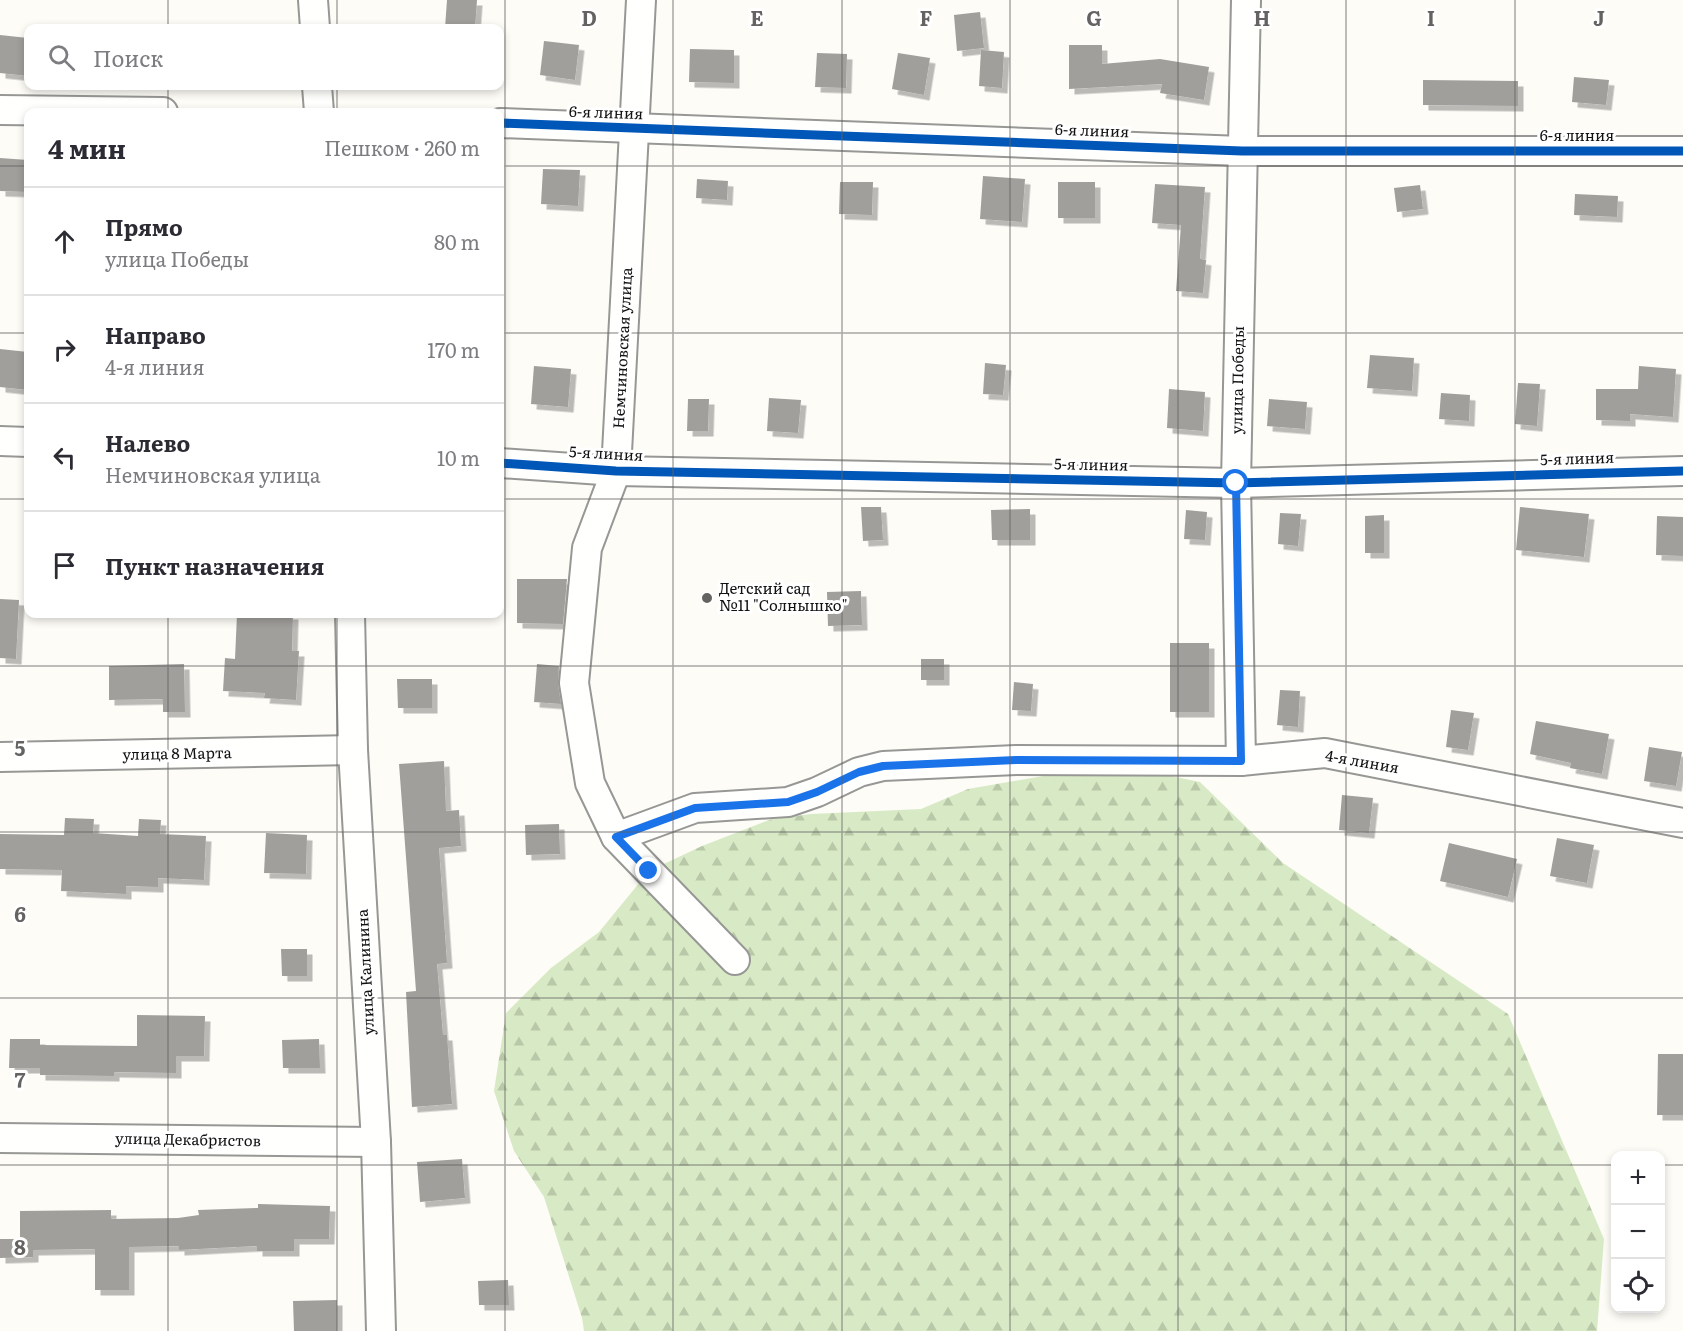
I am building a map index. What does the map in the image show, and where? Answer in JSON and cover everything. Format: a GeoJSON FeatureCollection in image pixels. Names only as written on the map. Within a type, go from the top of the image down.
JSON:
{"type":"FeatureCollection","features":[{"type":"Feature","properties":{"kind":"street"},"geometry":{"type":"LineString","coordinates":[[313,0],[315,24]]}},
{"type":"Feature","properties":{"kind":"street","name":"Немчиновская улица"},"geometry":{"type":"LineString","coordinates":[[641,0],[616,471],[587,548],[574,683],[590,783],[616,837],[735,960]]}},
{"type":"Feature","properties":{"kind":"street","name":"улица Победы"},"geometry":{"type":"LineString","coordinates":[[1241,761],[1236,483],[1246,0]]}},
{"type":"Feature","properties":{"kind":"street"},"geometry":{"type":"LineString","coordinates":[[318,90],[319,108]]}},
{"type":"Feature","properties":{"kind":"street"},"geometry":{"type":"LineString","coordinates":[[0,110],[24,110]]}},
{"type":"Feature","properties":{"kind":"street","name":"6-я линия"},"geometry":{"type":"LineString","coordinates":[[504,123],[1242,151],[1683,151]]}},
{"type":"Feature","properties":{"kind":"street"},"geometry":{"type":"LineString","coordinates":[[0,441],[24,442]]}},
{"type":"Feature","properties":{"kind":"street","name":"5-я линия"},"geometry":{"type":"LineString","coordinates":[[504,463],[616,471],[1236,483],[1683,471]]}},
{"type":"Feature","properties":{"kind":"street","name":"улица Калинина"},"geometry":{"type":"LineString","coordinates":[[350,618],[353,750],[376,1142],[381,1331]]}},
{"type":"Feature","properties":{"kind":"street","name":"улица 8 Марта"},"geometry":{"type":"LineString","coordinates":[[0,758],[353,750]]}},
{"type":"Feature","properties":{"kind":"street","name":"4-я линия"},"geometry":{"type":"LineString","coordinates":[[616,837],[695,808],[788,802],[817,792],[859,772],[883,766],[1016,760],[1241,761],[1325,753],[1683,823]]}},
{"type":"Feature","properties":{"kind":"street","name":"улица Декабристов"},"geometry":{"type":"LineString","coordinates":[[0,1138],[376,1142]]}},
{"type":"Feature","properties":{"kind":"green space"},"geometry":{"type":"Polygon","coordinates":[[[1072,771],[1147,771],[1200,782],[1283,863],[1508,1014],[1604,1239],[1597,1331],[584,1331],[582,1318],[544,1197],[514,1151],[494,1091],[506,1013],[551,968],[599,932],[649,871],[702,846],[772,819],[811,814],[921,809],[968,789],[1072,771]]]}},
{"type":"Feature","properties":{"kind":"building"},"geometry":{"type":"Polygon","coordinates":[[[447,0],[477,0],[475,24],[445,24],[447,0]]]}},
{"type":"Feature","properties":{"kind":"building"},"geometry":{"type":"Polygon","coordinates":[[[980,12],[984,48],[957,51],[954,15],[980,12]]]}},
{"type":"Feature","properties":{"kind":"building"},"geometry":{"type":"Polygon","coordinates":[[[0,35],[24,38],[24,76],[0,73],[0,35]]]}},
{"type":"Feature","properties":{"kind":"building"},"geometry":{"type":"Polygon","coordinates":[[[544,41],[579,45],[575,80],[540,75],[544,41]]]}},
{"type":"Feature","properties":{"kind":"building"},"geometry":{"type":"Polygon","coordinates":[[[1069,45],[1102,45],[1102,64],[1160,59],[1209,67],[1204,100],[1160,93],[1162,84],[1069,89],[1069,45]]]}},
{"type":"Feature","properties":{"kind":"building"},"geometry":{"type":"Polygon","coordinates":[[[690,49],[734,50],[734,83],[689,82],[690,49]]]}},
{"type":"Feature","properties":{"kind":"building"},"geometry":{"type":"Polygon","coordinates":[[[981,50],[1004,52],[1002,88],[979,86],[981,50]]]}},
{"type":"Feature","properties":{"kind":"building"},"geometry":{"type":"Polygon","coordinates":[[[817,53],[847,54],[846,88],[815,87],[817,53]]]}},
{"type":"Feature","properties":{"kind":"building"},"geometry":{"type":"Polygon","coordinates":[[[898,53],[930,58],[924,95],[892,89],[898,53]]]}},
{"type":"Feature","properties":{"kind":"building"},"geometry":{"type":"Polygon","coordinates":[[[1574,77],[1609,80],[1606,105],[1572,102],[1574,77]]]}},
{"type":"Feature","properties":{"kind":"building"},"geometry":{"type":"Polygon","coordinates":[[[1423,80],[1518,81],[1518,106],[1423,105],[1423,80]]]}},
{"type":"Feature","properties":{"kind":"building"},"geometry":{"type":"Polygon","coordinates":[[[0,158],[24,160],[24,192],[0,191],[0,158]]]}},
{"type":"Feature","properties":{"kind":"building"},"geometry":{"type":"Polygon","coordinates":[[[543,169],[580,170],[578,206],[541,204],[543,169]]]}},
{"type":"Feature","properties":{"kind":"building"},"geometry":{"type":"Polygon","coordinates":[[[983,176],[1025,179],[1022,222],[980,219],[983,176]]]}},
{"type":"Feature","properties":{"kind":"building"},"geometry":{"type":"Polygon","coordinates":[[[697,179],[728,181],[727,200],[696,198],[697,179]]]}},
{"type":"Feature","properties":{"kind":"building"},"geometry":{"type":"Polygon","coordinates":[[[840,182],[873,182],[872,215],[839,214],[840,182]]]}},
{"type":"Feature","properties":{"kind":"building"},"geometry":{"type":"Polygon","coordinates":[[[1058,182],[1095,182],[1095,218],[1058,218],[1058,182]]]}},
{"type":"Feature","properties":{"kind":"building"},"geometry":{"type":"Polygon","coordinates":[[[1155,184],[1205,187],[1200,259],[1206,260],[1203,293],[1176,291],[1181,225],[1152,223],[1155,184]]]}},
{"type":"Feature","properties":{"kind":"building"},"geometry":{"type":"Polygon","coordinates":[[[1420,185],[1423,209],[1397,212],[1394,188],[1420,185]]]}},
{"type":"Feature","properties":{"kind":"building"},"geometry":{"type":"Polygon","coordinates":[[[1575,194],[1618,196],[1617,217],[1574,215],[1575,194]]]}},
{"type":"Feature","properties":{"kind":"building"},"geometry":{"type":"Polygon","coordinates":[[[0,349],[24,352],[24,390],[0,387],[0,349]]]}},
{"type":"Feature","properties":{"kind":"building"},"geometry":{"type":"Polygon","coordinates":[[[1370,355],[1414,358],[1412,391],[1367,388],[1370,355]]]}},
{"type":"Feature","properties":{"kind":"building"},"geometry":{"type":"Polygon","coordinates":[[[985,363],[1006,365],[1003,395],[983,394],[985,363]]]}},
{"type":"Feature","properties":{"kind":"building"},"geometry":{"type":"Polygon","coordinates":[[[534,366],[571,369],[568,407],[531,404],[534,366]]]}},
{"type":"Feature","properties":{"kind":"building"},"geometry":{"type":"Polygon","coordinates":[[[1639,366],[1676,369],[1673,417],[1630,414],[1630,421],[1596,420],[1596,389],[1638,389],[1639,366]]]}},
{"type":"Feature","properties":{"kind":"building"},"geometry":{"type":"Polygon","coordinates":[[[1518,383],[1540,384],[1537,426],[1515,424],[1518,383]]]}},
{"type":"Feature","properties":{"kind":"building"},"geometry":{"type":"Polygon","coordinates":[[[1169,389],[1205,392],[1203,431],[1167,428],[1169,389]]]}},
{"type":"Feature","properties":{"kind":"building"},"geometry":{"type":"Polygon","coordinates":[[[1441,393],[1470,395],[1469,421],[1439,419],[1441,393]]]}},
{"type":"Feature","properties":{"kind":"building"},"geometry":{"type":"Polygon","coordinates":[[[769,398],[801,400],[798,433],[767,431],[769,398]]]}},
{"type":"Feature","properties":{"kind":"building"},"geometry":{"type":"Polygon","coordinates":[[[688,399],[709,399],[708,431],[687,431],[688,399]]]}},
{"type":"Feature","properties":{"kind":"building"},"geometry":{"type":"Polygon","coordinates":[[[1269,399],[1307,402],[1305,429],[1267,426],[1269,399]]]}},
{"type":"Feature","properties":{"kind":"building"},"geometry":{"type":"Polygon","coordinates":[[[861,507],[881,507],[883,540],[863,541],[861,507]]]}},
{"type":"Feature","properties":{"kind":"building"},"geometry":{"type":"Polygon","coordinates":[[[1520,507],[1589,514],[1584,557],[1516,550],[1520,507]]]}},
{"type":"Feature","properties":{"kind":"building"},"geometry":{"type":"Polygon","coordinates":[[[1030,509],[1030,540],[992,540],[991,510],[1030,509]]]}},
{"type":"Feature","properties":{"kind":"building"},"geometry":{"type":"Polygon","coordinates":[[[1186,510],[1207,512],[1205,540],[1184,539],[1186,510]]]}},
{"type":"Feature","properties":{"kind":"building"},"geometry":{"type":"Polygon","coordinates":[[[1280,513],[1301,514],[1298,546],[1278,544],[1280,513]]]}},
{"type":"Feature","properties":{"kind":"building"},"geometry":{"type":"Polygon","coordinates":[[[1384,515],[1384,553],[1365,553],[1365,516],[1384,515]]]}},
{"type":"Feature","properties":{"kind":"building"},"geometry":{"type":"Polygon","coordinates":[[[1657,516],[1683,517],[1683,556],[1656,555],[1657,516]]]}},
{"type":"Feature","properties":{"kind":"building"},"geometry":{"type":"Polygon","coordinates":[[[517,579],[567,579],[563,624],[517,623],[517,579]]]}},
{"type":"Feature","properties":{"kind":"building"},"geometry":{"type":"Polygon","coordinates":[[[861,591],[862,625],[828,626],[827,592],[861,591]]]}},
{"type":"Feature","properties":{"kind":"building"},"geometry":{"type":"Polygon","coordinates":[[[0,599],[19,600],[16,659],[0,658],[0,599]]]}},
{"type":"Feature","properties":{"kind":"building"},"geometry":{"type":"Polygon","coordinates":[[[237,618],[293,618],[292,651],[299,651],[296,700],[264,698],[265,693],[223,691],[225,658],[235,659],[237,618]]]}},
{"type":"Feature","properties":{"kind":"building"},"geometry":{"type":"Polygon","coordinates":[[[1170,643],[1209,643],[1209,712],[1170,712],[1170,643]]]}},
{"type":"Feature","properties":{"kind":"building"},"geometry":{"type":"Polygon","coordinates":[[[921,659],[944,659],[944,680],[921,680],[921,659]]]}},
{"type":"Feature","properties":{"kind":"building"},"geometry":{"type":"Polygon","coordinates":[[[184,664],[185,712],[163,712],[163,699],[109,700],[109,666],[184,664]]]}},
{"type":"Feature","properties":{"kind":"building"},"geometry":{"type":"Polygon","coordinates":[[[537,664],[559,666],[558,685],[561,704],[534,702],[537,664]]]}},
{"type":"Feature","properties":{"kind":"building"},"geometry":{"type":"Polygon","coordinates":[[[397,679],[432,679],[432,708],[398,708],[397,679]]]}},
{"type":"Feature","properties":{"kind":"building"},"geometry":{"type":"Polygon","coordinates":[[[1014,682],[1033,684],[1031,711],[1012,710],[1014,682]]]}},
{"type":"Feature","properties":{"kind":"building"},"geometry":{"type":"Polygon","coordinates":[[[1280,690],[1300,691],[1298,727],[1277,725],[1280,690]]]}},
{"type":"Feature","properties":{"kind":"building"},"geometry":{"type":"Polygon","coordinates":[[[1451,710],[1474,713],[1468,750],[1446,747],[1451,710]]]}},
{"type":"Feature","properties":{"kind":"building"},"geometry":{"type":"Polygon","coordinates":[[[1536,721],[1609,734],[1602,774],[1570,768],[1571,763],[1530,754],[1536,721]]]}},
{"type":"Feature","properties":{"kind":"building"},"geometry":{"type":"Polygon","coordinates":[[[1649,747],[1682,752],[1676,786],[1644,781],[1649,747]]]}},
{"type":"Feature","properties":{"kind":"building"},"geometry":{"type":"Polygon","coordinates":[[[444,761],[446,811],[459,810],[461,846],[439,848],[447,963],[437,964],[443,1035],[447,1035],[452,1104],[412,1107],[406,992],[416,991],[399,764],[444,761]]]}},
{"type":"Feature","properties":{"kind":"building"},"geometry":{"type":"Polygon","coordinates":[[[1342,795],[1373,798],[1369,833],[1339,830],[1342,795]]]}},
{"type":"Feature","properties":{"kind":"building"},"geometry":{"type":"Polygon","coordinates":[[[65,818],[94,819],[93,833],[138,836],[139,819],[161,820],[160,834],[206,836],[204,880],[158,878],[158,887],[126,886],[126,894],[61,891],[62,870],[0,869],[0,834],[64,835],[65,818]]]}},
{"type":"Feature","properties":{"kind":"building"},"geometry":{"type":"Polygon","coordinates":[[[559,824],[560,854],[526,855],[525,825],[559,824]]]}},
{"type":"Feature","properties":{"kind":"building"},"geometry":{"type":"Polygon","coordinates":[[[266,833],[307,835],[306,874],[264,873],[266,833]]]}},
{"type":"Feature","properties":{"kind":"building"},"geometry":{"type":"Polygon","coordinates":[[[1557,838],[1594,845],[1587,883],[1550,876],[1557,838]]]}},
{"type":"Feature","properties":{"kind":"building"},"geometry":{"type":"Polygon","coordinates":[[[1449,843],[1517,859],[1508,897],[1440,881],[1449,843]]]}},
{"type":"Feature","properties":{"kind":"building"},"geometry":{"type":"Polygon","coordinates":[[[281,949],[307,949],[307,976],[282,976],[281,949]]]}},
{"type":"Feature","properties":{"kind":"building"},"geometry":{"type":"Polygon","coordinates":[[[137,1015],[205,1016],[204,1056],[176,1056],[176,1073],[114,1072],[114,1076],[40,1075],[40,1068],[9,1068],[10,1039],[40,1039],[40,1045],[137,1046],[137,1015]]]}},
{"type":"Feature","properties":{"kind":"building"},"geometry":{"type":"Polygon","coordinates":[[[319,1039],[320,1068],[283,1068],[282,1040],[319,1039]]]}},
{"type":"Feature","properties":{"kind":"building"},"geometry":{"type":"Polygon","coordinates":[[[1658,1054],[1683,1054],[1683,1115],[1657,1115],[1658,1054]]]}},
{"type":"Feature","properties":{"kind":"building"},"geometry":{"type":"Polygon","coordinates":[[[462,1159],[465,1198],[420,1202],[417,1162],[462,1159]]]}},
{"type":"Feature","properties":{"kind":"building"},"geometry":{"type":"Polygon","coordinates":[[[258,1204],[330,1206],[329,1239],[294,1239],[294,1251],[257,1251],[257,1246],[179,1250],[179,1246],[129,1247],[129,1290],[95,1290],[95,1249],[33,1250],[33,1257],[0,1258],[0,1239],[20,1239],[20,1211],[111,1210],[111,1219],[178,1218],[199,1215],[198,1210],[258,1208],[258,1204]]]}},
{"type":"Feature","properties":{"kind":"building"},"geometry":{"type":"Polygon","coordinates":[[[508,1280],[509,1305],[479,1305],[478,1281],[508,1280]]]}},
{"type":"Feature","properties":{"kind":"building"},"geometry":{"type":"Polygon","coordinates":[[[337,1300],[337,1331],[294,1331],[293,1301],[337,1300]]]}},
{"type":"Feature","properties":{"kind":"cycle path"},"geometry":{"type":"LineString","coordinates":[[504,123],[1242,151],[1683,151]]}},
{"type":"Feature","properties":{"kind":"cycle path"},"geometry":{"type":"LineString","coordinates":[[504,463],[616,471],[1236,483],[1683,471]]}},
{"type":"Feature","properties":{"kind":"place","name":"Детский сад №11 \"Солнышко\""},"geometry":{"type":"Point","coordinates":[707,598]}},
{"type":"Feature","properties":{"kind":"route"},"geometry":{"type":"LineString","coordinates":[[649,871],[616,837],[695,808],[767,801],[788,802],[817,792],[859,772],[883,766],[1016,760],[1241,761],[1236,483]]}}]}
